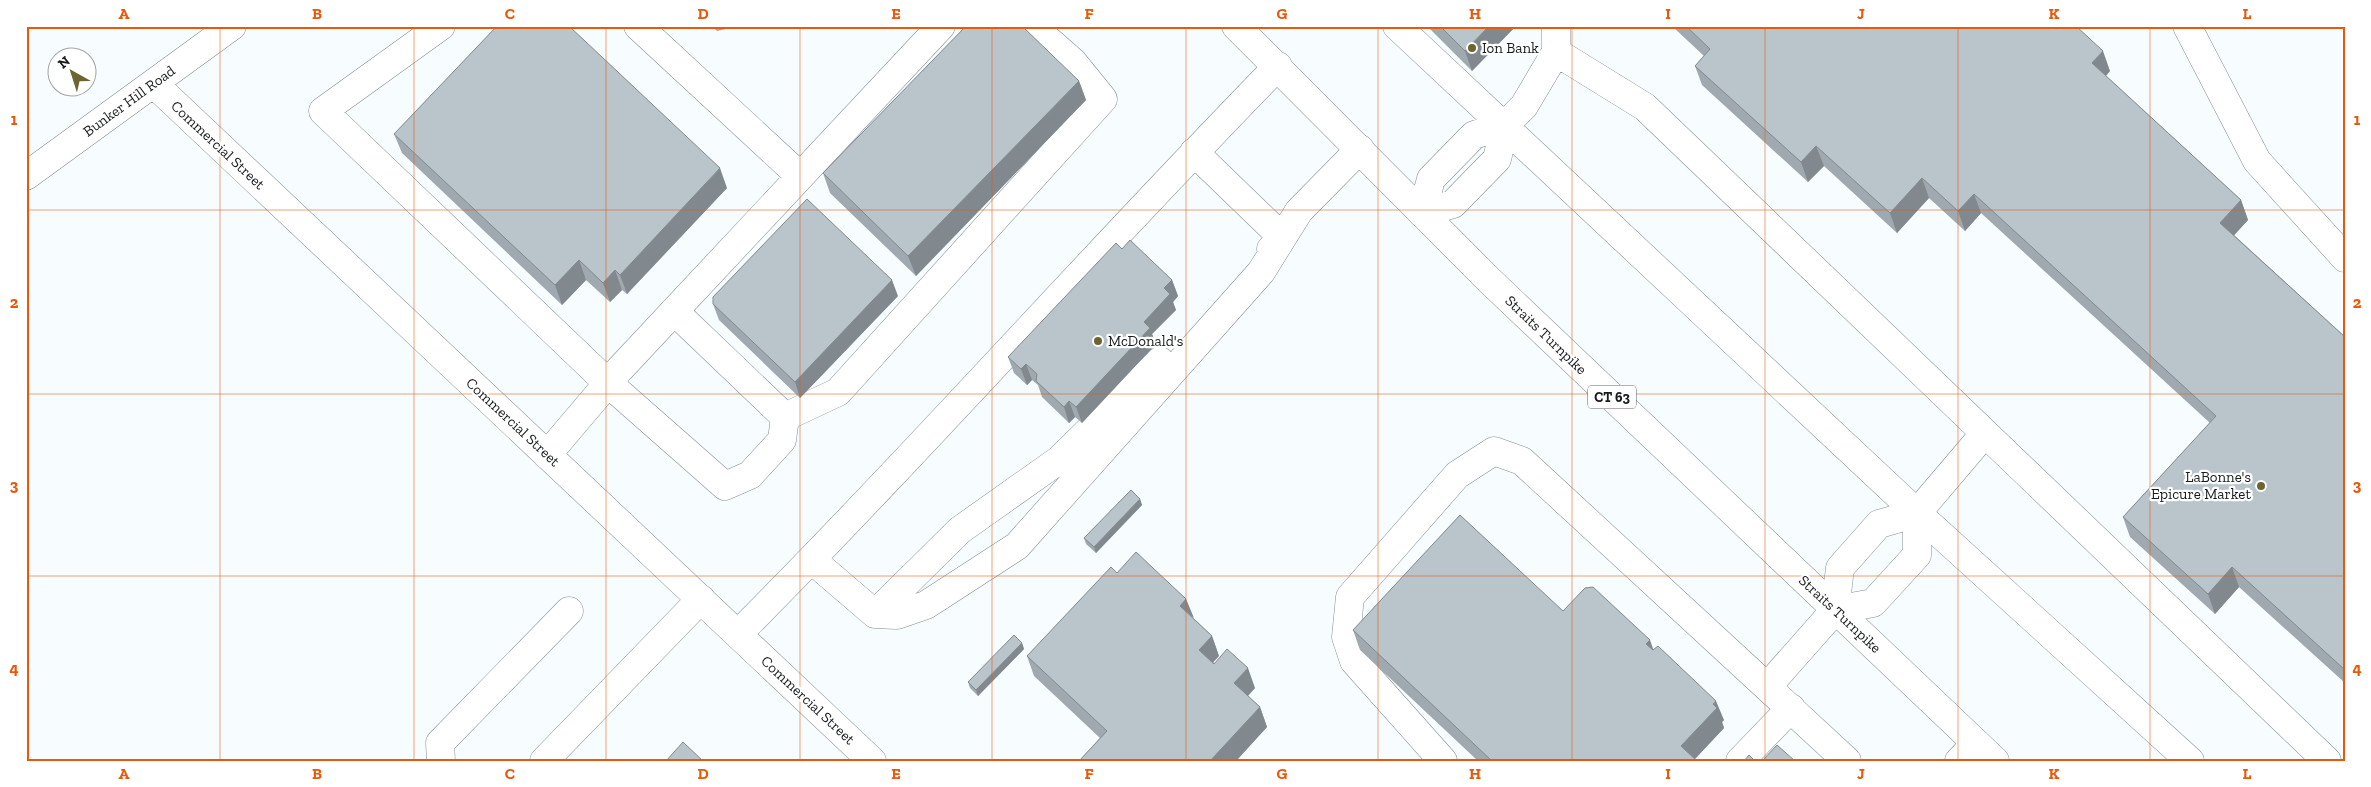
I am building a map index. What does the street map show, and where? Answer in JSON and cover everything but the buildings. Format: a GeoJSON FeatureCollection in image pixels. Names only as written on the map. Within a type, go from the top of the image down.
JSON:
{"type":"FeatureCollection","features":[{"type":"Feature","properties":{"kind":"street","name":"Bunker Hill Road"},"geometry":{"type":"LineString","coordinates":[[26,176],[232,26]]}},
{"type":"Feature","properties":{"kind":"street"},"geometry":{"type":"LineString","coordinates":[[441,26],[324,111],[608,383],[725,486],[750,475],[782,440],[785,416]]}},
{"type":"Feature","properties":{"kind":"street"},"geometry":{"type":"LineString","coordinates":[[638,26],[800,176]]}},
{"type":"Feature","properties":{"kind":"street"},"geometry":{"type":"LineString","coordinates":[[547,455],[608,383],[674,311],[941,26]]}},
{"type":"Feature","properties":{"kind":"street"},"geometry":{"type":"LineString","coordinates":[[785,416],[838,392],[1103,99],[1073,62],[1032,26]]}},
{"type":"Feature","properties":{"kind":"street","name":"Straits Turnpike"},"geometry":{"type":"LineString","coordinates":[[1236,26],[1278,66],[1489,280],[1835,610],[1977,755]]}},
{"type":"Feature","properties":{"kind":"street"},"geometry":{"type":"LineString","coordinates":[[1398,26],[1917,513],[2190,761]]}},
{"type":"Feature","properties":{"kind":"street"},"geometry":{"type":"LineString","coordinates":[[2187,26],[2257,161],[2345,258]]}},
{"type":"Feature","properties":{"kind":"street"},"geometry":{"type":"LineString","coordinates":[[1422,213],[1431,179],[1474,135],[1505,125],[1524,106],[1556,39],[1645,106],[2327,761]]}},
{"type":"Feature","properties":{"kind":"street"},"geometry":{"type":"LineString","coordinates":[[738,634],[812,560],[1194,152],[1278,66]]}},
{"type":"Feature","properties":{"kind":"street","name":"Commercial Street"},"geometry":{"type":"LineString","coordinates":[[154,84],[872,761]]}},
{"type":"Feature","properties":{"kind":"street"},"geometry":{"type":"LineString","coordinates":[[812,560],[875,614],[897,615],[926,605],[1017,546],[1261,272],[1299,211],[1360,149]]}},
{"type":"Feature","properties":{"kind":"street"},"geometry":{"type":"LineString","coordinates":[[1194,152],[1282,237]]}},
{"type":"Feature","properties":{"kind":"street"},"geometry":{"type":"LineString","coordinates":[[875,614],[960,530],[1059,460],[1239,285],[1282,237]]}},
{"type":"Feature","properties":{"kind":"street"},"geometry":{"type":"LineString","coordinates":[[674,311],[785,416]]}},
{"type":"Feature","properties":{"kind":"street"},"geometry":{"type":"LineString","coordinates":[[1767,687],[1835,610],[1840,568],[1879,524],[1917,513],[1985,433]]}},
{"type":"Feature","properties":{"kind":"street"},"geometry":{"type":"LineString","coordinates":[[1443,761],[1354,661],[1346,637],[1350,597],[1457,475],[1494,451],[1522,462],[1791,708],[1846,761]]}},
{"type":"Feature","properties":{"kind":"street"},"geometry":{"type":"LineString","coordinates":[[1835,610],[1873,603],[1917,555],[1917,513]]}},
{"type":"Feature","properties":{"kind":"street"},"geometry":{"type":"LineString","coordinates":[[544,761],[701,599]]}},
{"type":"Feature","properties":{"kind":"street"},"geometry":{"type":"LineString","coordinates":[[441,761],[440,743],[569,611]]}},
{"type":"Feature","properties":{"kind":"street"},"geometry":{"type":"LineString","coordinates":[[1740,761],[1791,708]]}},
{"type":"Feature","properties":{"kind":"place","name":"Ion Bank"},"geometry":{"type":"Point","coordinates":[1472,48]}},
{"type":"Feature","properties":{"kind":"place","name":"McDonald's"},"geometry":{"type":"Point","coordinates":[1098,341]}},
{"type":"Feature","properties":{"kind":"place","name":"LaBonne's Epicure Market"},"geometry":{"type":"Point","coordinates":[2261,486]}}]}
